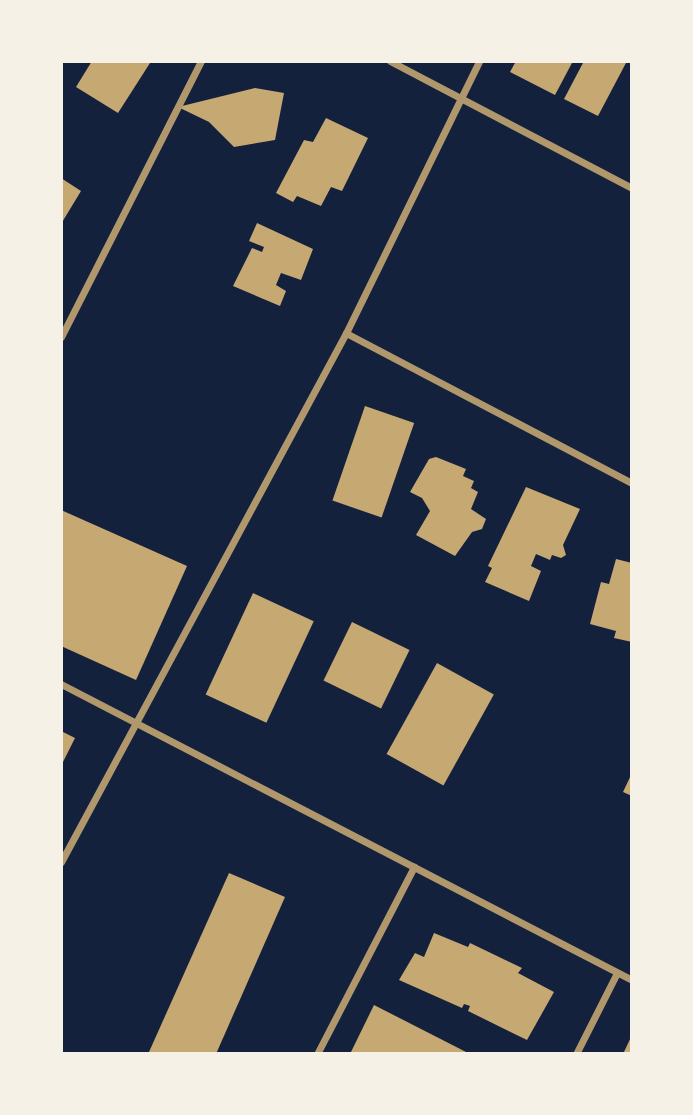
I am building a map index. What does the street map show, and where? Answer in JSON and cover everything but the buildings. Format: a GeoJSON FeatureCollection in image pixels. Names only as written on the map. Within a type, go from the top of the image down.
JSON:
{"type":"FeatureCollection","features":[{"type":"Feature","properties":{"kind":"street"},"geometry":{"type":"LineString","coordinates":[[61,337],[201,61]]}},
{"type":"Feature","properties":{"kind":"street"},"geometry":{"type":"LineString","coordinates":[[390,61],[632,188]]}},
{"type":"Feature","properties":{"kind":"street"},"geometry":{"type":"LineString","coordinates":[[61,862],[346,333],[479,61]]}},
{"type":"Feature","properties":{"kind":"street"},"geometry":{"type":"LineString","coordinates":[[346,333],[632,483]]}},
{"type":"Feature","properties":{"kind":"street"},"geometry":{"type":"LineString","coordinates":[[61,684],[632,980]]}},
{"type":"Feature","properties":{"kind":"street"},"geometry":{"type":"LineString","coordinates":[[317,1054],[414,867]]}},
{"type":"Feature","properties":{"kind":"street"},"geometry":{"type":"LineString","coordinates":[[576,1054],[617,973]]}}]}
